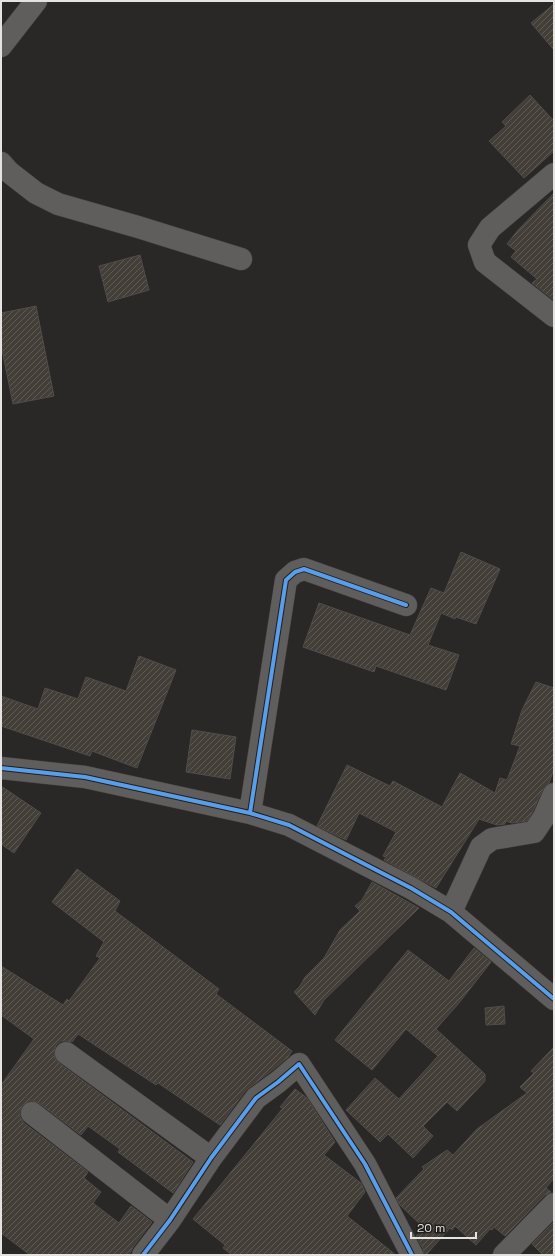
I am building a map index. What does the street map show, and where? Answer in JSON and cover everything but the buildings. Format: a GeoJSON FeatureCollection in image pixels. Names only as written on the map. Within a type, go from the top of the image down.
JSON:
{"type":"FeatureCollection","features":[{"type":"Feature","properties":{"kind":"street"},"geometry":{"type":"LineString","coordinates":[[1,46],[36,1]]}},
{"type":"Feature","properties":{"kind":"street"},"geometry":{"type":"LineString","coordinates":[[1,163],[9,172],[36,193],[58,204],[241,259]]}},
{"type":"Feature","properties":{"kind":"street"},"geometry":{"type":"LineString","coordinates":[[554,174],[490,228],[479,245],[485,262],[554,316]]}},
{"type":"Feature","properties":{"kind":"street"},"geometry":{"type":"LineString","coordinates":[[250,813],[286,580],[295,572],[304,569],[406,604]]}},
{"type":"Feature","properties":{"kind":"street"},"geometry":{"type":"LineString","coordinates":[[1,768],[85,777],[250,813],[289,825],[411,888],[451,912],[554,999]]}},
{"type":"Feature","properties":{"kind":"street"},"geometry":{"type":"LineString","coordinates":[[451,912],[481,846],[492,839],[534,832],[544,817],[554,794]]}},
{"type":"Feature","properties":{"kind":"street"},"geometry":{"type":"LineString","coordinates":[[66,1053],[211,1158]]}},
{"type":"Feature","properties":{"kind":"street"},"geometry":{"type":"LineString","coordinates":[[144,1255],[170,1220],[211,1158],[256,1098],[299,1064],[365,1164],[412,1255]]}},
{"type":"Feature","properties":{"kind":"street"},"geometry":{"type":"LineString","coordinates":[[32,1113],[170,1220]]}},
{"type":"Feature","properties":{"kind":"street"},"geometry":{"type":"LineString","coordinates":[[504,1255],[554,1204]]}},
{"type":"Feature","properties":{"kind":"cycle path"},"geometry":{"type":"LineString","coordinates":[[250,813],[286,580],[295,572],[304,569],[406,605]]}},
{"type":"Feature","properties":{"kind":"cycle path"},"geometry":{"type":"LineString","coordinates":[[1,768],[85,777],[250,813],[289,825],[411,888],[451,912],[554,999]]}},
{"type":"Feature","properties":{"kind":"cycle path"},"geometry":{"type":"LineString","coordinates":[[143,1255],[170,1220],[211,1158],[256,1098],[299,1064],[365,1164],[412,1255]]}}]}
